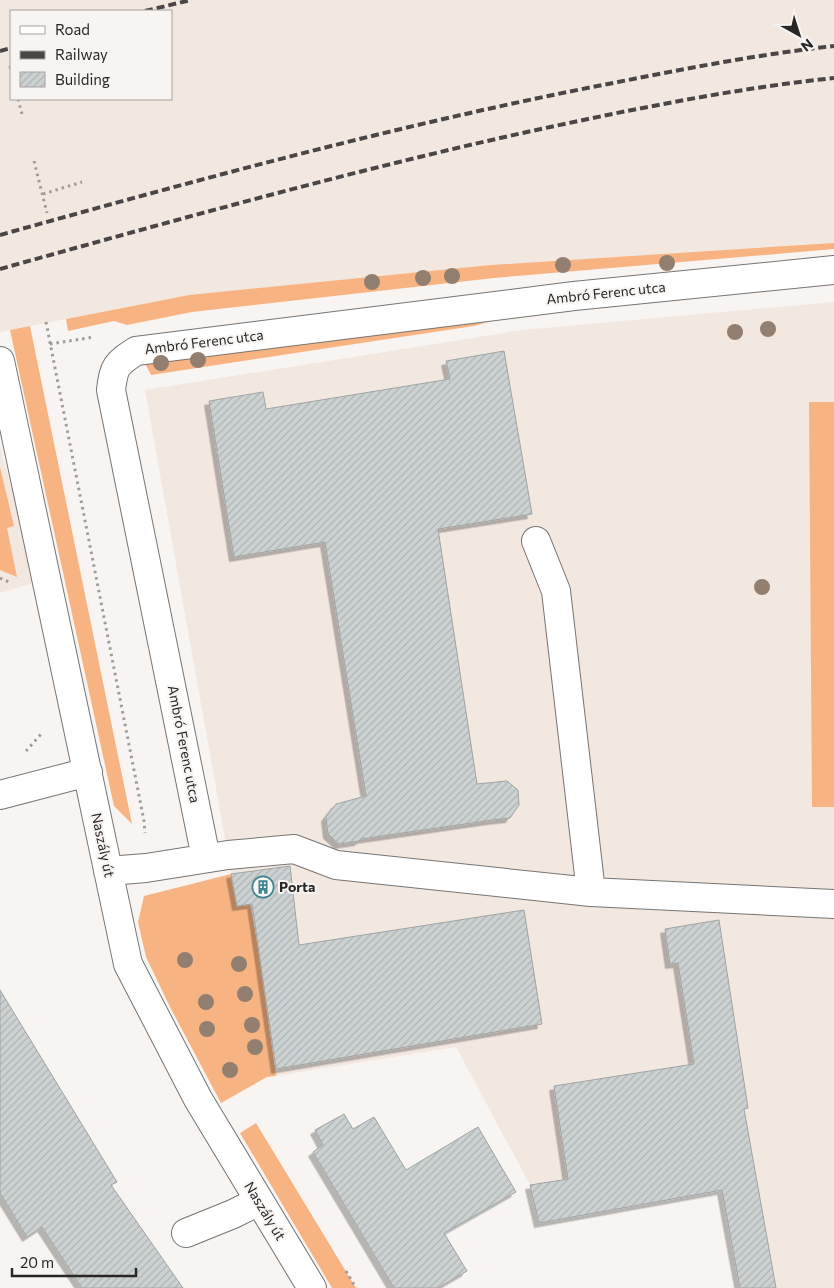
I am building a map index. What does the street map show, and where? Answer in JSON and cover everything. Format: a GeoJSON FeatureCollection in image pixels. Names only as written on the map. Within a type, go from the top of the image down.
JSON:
{"type":"FeatureCollection","features":[{"type":"Feature","properties":{"kind":"street","name":"Ambró Ferenc utca"},"geometry":{"type":"LineString","coordinates":[[206,858],[111,390],[113,371],[122,360],[136,351],[175,346],[574,296],[834,270]]}},
{"type":"Feature","properties":{"kind":"street","name":"Naszály út"},"geometry":{"type":"LineString","coordinates":[[0,360],[128,964],[198,1098],[258,1201],[312,1288]]}},
{"type":"Feature","properties":{"kind":"street"},"geometry":{"type":"LineString","coordinates":[[536,541],[556,591],[591,892]]}},
{"type":"Feature","properties":{"kind":"street"},"geometry":{"type":"LineString","coordinates":[[0,796],[88,772]]}},
{"type":"Feature","properties":{"kind":"street"},"geometry":{"type":"LineString","coordinates":[[108,871],[146,868],[206,858],[294,850],[336,865],[591,892],[834,904]]}},
{"type":"Feature","properties":{"kind":"street"},"geometry":{"type":"LineString","coordinates":[[186,1233],[233,1214],[258,1201]]}},
{"type":"Feature","properties":{"kind":"path"},"geometry":{"type":"LineString","coordinates":[[18,100],[22,114]]}},
{"type":"Feature","properties":{"kind":"path"},"geometry":{"type":"LineString","coordinates":[[34,160],[47,213]]}},
{"type":"Feature","properties":{"kind":"path"},"geometry":{"type":"LineString","coordinates":[[43,194],[82,182]]}},
{"type":"Feature","properties":{"kind":"path"},"geometry":{"type":"LineString","coordinates":[[46,322],[144,821],[146,868]]}},
{"type":"Feature","properties":{"kind":"path"},"geometry":{"type":"LineString","coordinates":[[50,344],[99,336]]}},
{"type":"Feature","properties":{"kind":"path"},"geometry":{"type":"LineString","coordinates":[[341,1263],[356,1288]]}},
{"type":"Feature","properties":{"kind":"shaded area"},"geometry":{"type":"Polygon","coordinates":[[[0,0],[834,0],[834,243],[189,295],[0,332],[0,0]]]}},
{"type":"Feature","properties":{"kind":"shaded area"},"geometry":{"type":"Polygon","coordinates":[[[834,243],[834,249],[494,278],[192,312],[127,325],[114,321],[68,331],[66,319],[189,295],[491,265],[834,243]]]}},
{"type":"Feature","properties":{"kind":"shaded area"},"geometry":{"type":"Polygon","coordinates":[[[834,302],[834,1288],[776,1288],[750,1146],[530,1185],[456,1047],[276,1076],[259,952],[237,906],[145,390],[522,330],[834,302]]]}},
{"type":"Feature","properties":{"kind":"shaded area"},"geometry":{"type":"Polygon","coordinates":[[[529,310],[474,326],[151,375],[145,363],[529,310]]]}},
{"type":"Feature","properties":{"kind":"shaded area"},"geometry":{"type":"Polygon","coordinates":[[[30,326],[132,824],[114,806],[10,330],[30,326]]]}},
{"type":"Feature","properties":{"kind":"shaded area"},"geometry":{"type":"Polygon","coordinates":[[[809,402],[834,402],[834,807],[812,807],[809,402]]]}},
{"type":"Feature","properties":{"kind":"shaded area"},"geometry":{"type":"Polygon","coordinates":[[[0,446],[37,582],[0,593],[0,446]]]}},
{"type":"Feature","properties":{"kind":"shaded area"},"geometry":{"type":"Polygon","coordinates":[[[0,467],[14,526],[7,528],[17,577],[0,570],[0,467]]]}},
{"type":"Feature","properties":{"kind":"shaded area"},"geometry":{"type":"Polygon","coordinates":[[[231,874],[237,906],[250,904],[259,952],[276,1076],[267,1077],[221,1103],[146,957],[138,922],[144,896],[231,874]]]}},
{"type":"Feature","properties":{"kind":"shaded area"},"geometry":{"type":"Polygon","coordinates":[[[256,1123],[356,1288],[332,1288],[240,1133],[256,1123]]]}},
{"type":"Feature","properties":{"kind":"building"},"geometry":{"type":"Polygon","coordinates":[[[504,351],[532,514],[438,529],[477,784],[507,781],[518,790],[519,805],[510,818],[361,839],[359,841],[339,844],[328,834],[326,817],[336,804],[366,796],[325,542],[234,557],[209,401],[263,392],[266,409],[450,379],[446,361],[504,351]]]}},
{"type":"Feature","properties":{"kind":"building"},"geometry":{"type":"Polygon","coordinates":[[[290,866],[299,945],[524,910],[542,1024],[276,1069],[252,904],[237,906],[231,874],[290,866]]]}},
{"type":"Feature","properties":{"kind":"building"},"geometry":{"type":"Polygon","coordinates":[[[719,920],[748,1108],[744,1109],[776,1288],[740,1288],[722,1190],[539,1223],[530,1185],[568,1179],[554,1086],[694,1064],[678,963],[670,964],[665,929],[719,920]]]}},
{"type":"Feature","properties":{"kind":"building"},"geometry":{"type":"Polygon","coordinates":[[[0,990],[117,1182],[111,1185],[183,1288],[82,1288],[42,1227],[27,1237],[0,1193],[0,990]]]}},
{"type":"Feature","properties":{"kind":"building"},"geometry":{"type":"Polygon","coordinates":[[[344,1114],[353,1129],[374,1117],[406,1170],[478,1127],[516,1192],[444,1233],[467,1271],[438,1288],[394,1288],[313,1152],[323,1145],[315,1130],[344,1114]]]}},
{"type":"Feature","properties":{"kind":"railway"},"geometry":{"type":"LineString","coordinates":[[149,10],[191,0]]}},
{"type":"Feature","properties":{"kind":"railway"},"geometry":{"type":"LineString","coordinates":[[0,235],[230,172],[462,115],[698,67],[834,46]]}},
{"type":"Feature","properties":{"kind":"railway"},"geometry":{"type":"LineString","coordinates":[[0,51],[10,48]]}},
{"type":"Feature","properties":{"kind":"railway"},"geometry":{"type":"LineString","coordinates":[[0,269],[274,194],[481,142],[692,99],[834,78]]}},
{"type":"Feature","properties":{"kind":"place","name":"Porta"},"geometry":{"type":"Point","coordinates":[263,887]}}]}
